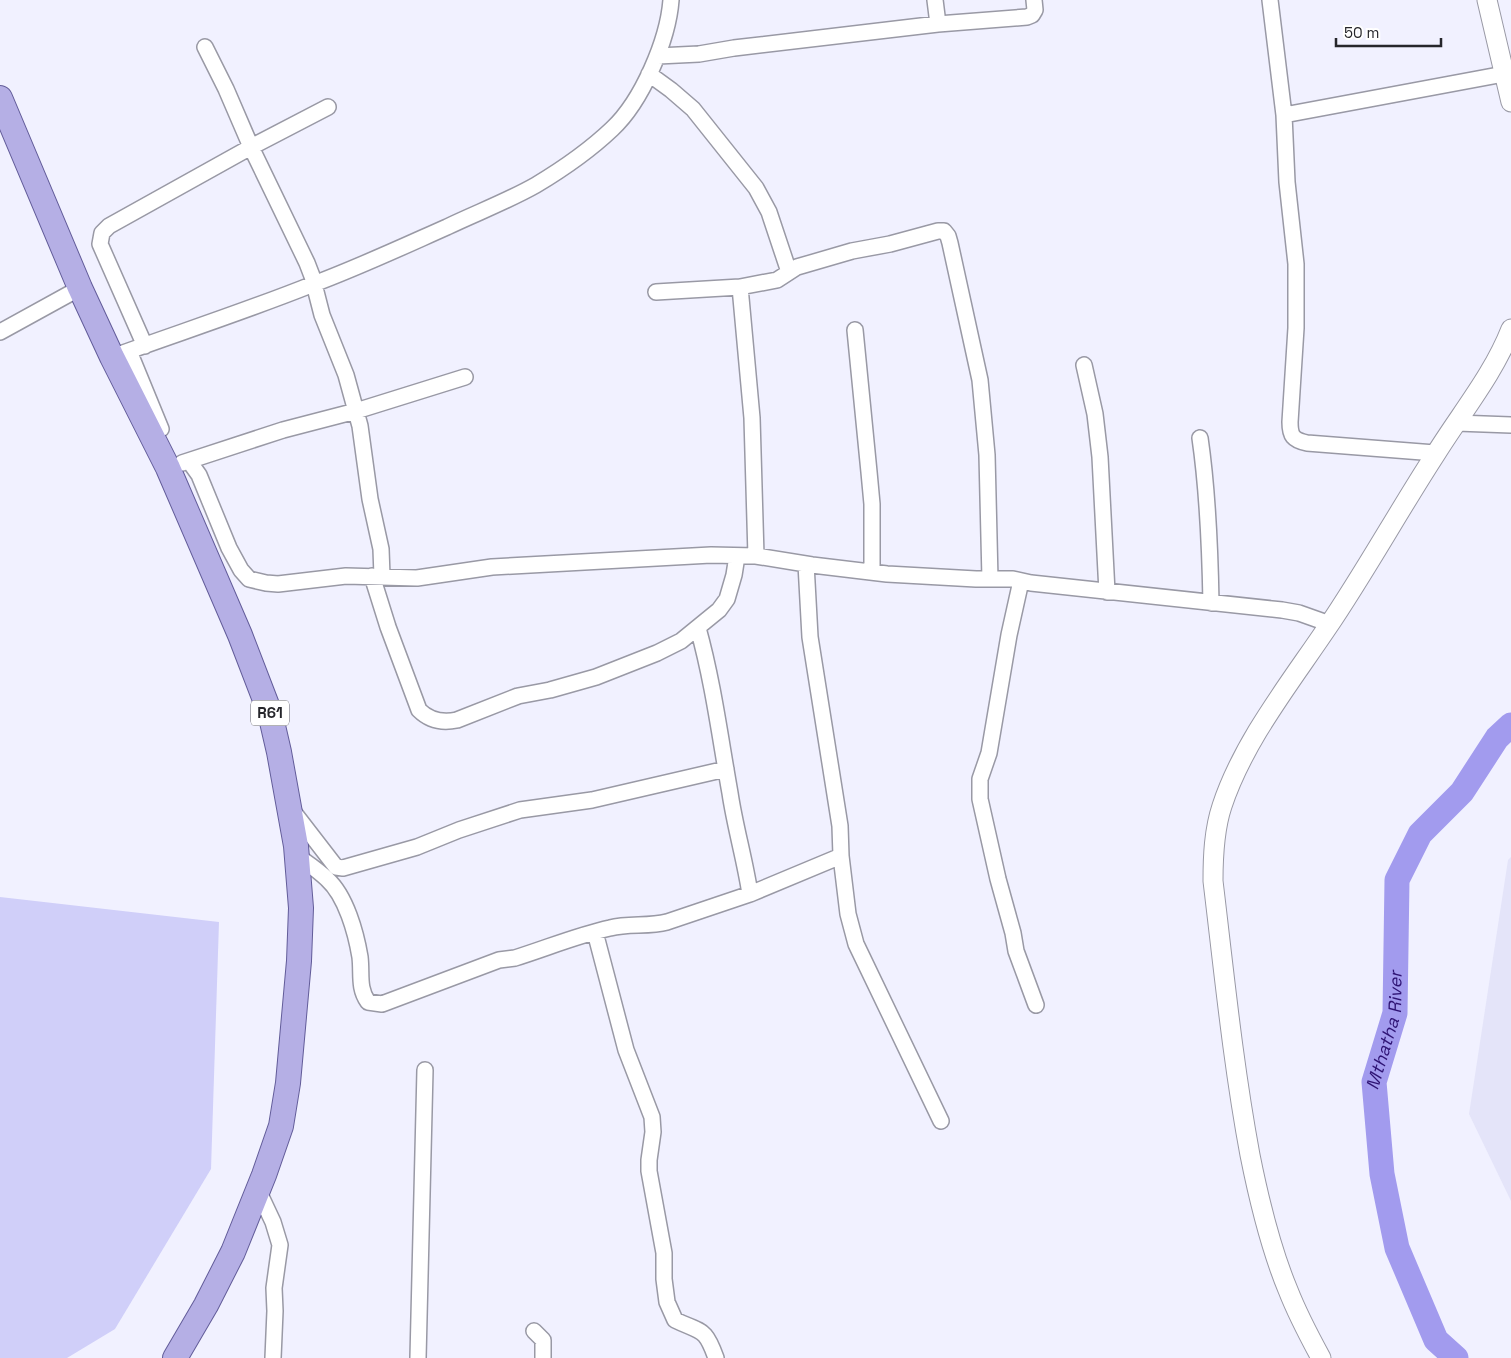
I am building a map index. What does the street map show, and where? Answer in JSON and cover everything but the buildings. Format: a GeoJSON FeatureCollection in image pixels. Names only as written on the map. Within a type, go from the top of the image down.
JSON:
{"type":"FeatureCollection","features":[{"type":"Feature","properties":{"kind":"main road","name":"R61"},"geometry":{"type":"LineString","coordinates":[[0,98],[80,288],[120,354],[178,464],[270,713],[289,806],[296,855],[301,908],[299,961],[288,1083],[281,1126],[233,1252],[206,1305],[175,1358]]}},
{"type":"Feature","properties":{"kind":"street"},"geometry":{"type":"LineString","coordinates":[[120,354],[314,284],[425,237],[536,185],[613,128],[633,101],[658,56],[665,36],[671,0]]}},
{"type":"Feature","properties":{"kind":"street"},"geometry":{"type":"LineString","coordinates":[[935,0],[938,24]]}},
{"type":"Feature","properties":{"kind":"street"},"geometry":{"type":"LineString","coordinates":[[658,56],[698,54],[938,24],[1027,17],[1032,15],[1035,10],[1034,0]]}},
{"type":"Feature","properties":{"kind":"street"},"geometry":{"type":"LineString","coordinates":[[1270,0],[1284,115],[1296,280],[1296,337],[1290,430],[1292,436],[1296,440],[1307,443],[1436,453]]}},
{"type":"Feature","properties":{"kind":"street"},"geometry":{"type":"LineString","coordinates":[[1487,0],[1511,102]]}},
{"type":"Feature","properties":{"kind":"street"},"geometry":{"type":"LineString","coordinates":[[205,47],[304,256],[322,315],[346,375],[356,410],[364,451],[370,499],[381,549],[377,576],[388,627],[419,710],[425,715],[440,721],[457,720],[518,696],[550,690],[596,677],[668,648],[681,641],[719,610],[727,599],[734,576],[737,556]]}},
{"type":"Feature","properties":{"kind":"street"},"geometry":{"type":"LineString","coordinates":[[648,74],[672,90],[693,109],[756,188],[769,212],[789,272]]}},
{"type":"Feature","properties":{"kind":"street"},"geometry":{"type":"LineString","coordinates":[[1284,115],[1504,74]]}},
{"type":"Feature","properties":{"kind":"street"},"geometry":{"type":"LineString","coordinates":[[145,346],[100,244],[102,234],[109,226],[251,147],[328,107]]}},
{"type":"Feature","properties":{"kind":"street"},"geometry":{"type":"LineString","coordinates":[[656,292],[740,287],[777,280],[797,267],[868,247],[890,244],[944,231],[948,236],[981,388],[987,455],[990,579]]}},
{"type":"Feature","properties":{"kind":"street"},"geometry":{"type":"LineString","coordinates":[[740,287],[752,418],[756,556]]}},
{"type":"Feature","properties":{"kind":"street"},"geometry":{"type":"LineString","coordinates":[[0,332],[80,288]]}},
{"type":"Feature","properties":{"kind":"street"},"geometry":{"type":"LineString","coordinates":[[1321,1358],[1287,1289],[1257,1192],[1244,1126],[1233,1053],[1213,881],[1213,857],[1222,807],[1245,756],[1265,721],[1330,624],[1436,453],[1478,392],[1511,329]]}},
{"type":"Feature","properties":{"kind":"street"},"geometry":{"type":"LineString","coordinates":[[855,330],[871,488],[872,572]]}},
{"type":"Feature","properties":{"kind":"street"},"geometry":{"type":"LineString","coordinates":[[1084,365],[1095,414],[1099,449],[1108,592]]}},
{"type":"Feature","properties":{"kind":"street"},"geometry":{"type":"LineString","coordinates":[[178,464],[291,428],[465,377]]}},
{"type":"Feature","properties":{"kind":"street"},"geometry":{"type":"LineString","coordinates":[[1457,423],[1511,425]]}},
{"type":"Feature","properties":{"kind":"street"},"geometry":{"type":"LineString","coordinates":[[1200,438],[1207,483],[1211,603]]}},
{"type":"Feature","properties":{"kind":"street"},"geometry":{"type":"LineString","coordinates":[[178,464],[199,475],[241,570],[249,579],[278,584],[346,576],[417,578],[492,567],[586,561],[710,555],[756,556],[872,572],[1021,581],[1282,610],[1300,613],[1330,624]]}},
{"type":"Feature","properties":{"kind":"street"},"geometry":{"type":"LineString","coordinates":[[806,564],[810,637],[840,826],[841,856],[848,914],[856,944],[941,1121]]}},
{"type":"Feature","properties":{"kind":"street"},"geometry":{"type":"LineString","coordinates":[[1021,581],[1009,635],[989,753],[980,779],[980,800],[998,879],[1014,933],[1016,951],[1036,1005]]}},
{"type":"Feature","properties":{"kind":"street"},"geometry":{"type":"LineString","coordinates":[[698,628],[714,692],[726,769],[738,835],[745,858],[750,894]]}},
{"type":"Feature","properties":{"kind":"street"},"geometry":{"type":"LineString","coordinates":[[289,806],[336,867],[343,868],[417,846],[512,812],[592,800],[726,769]]}},
{"type":"Feature","properties":{"kind":"street"},"geometry":{"type":"LineString","coordinates":[[296,855],[328,880],[338,892],[355,933],[360,959],[363,994],[368,1002],[382,1004],[500,960],[515,958],[595,932],[620,926],[654,925],[750,894],[841,856]]}},
{"type":"Feature","properties":{"kind":"street"},"geometry":{"type":"LineString","coordinates":[[595,932],[626,1050],[652,1117],[653,1132],[649,1171],[664,1253],[664,1279],[667,1302],[675,1320],[701,1330],[705,1334],[716,1358]]}},
{"type":"Feature","properties":{"kind":"street"},"geometry":{"type":"LineString","coordinates":[[418,1358],[425,1070]]}},
{"type":"Feature","properties":{"kind":"street"},"geometry":{"type":"LineString","coordinates":[[258,1190],[273,1222],[280,1245],[274,1288],[273,1358]]}},
{"type":"Feature","properties":{"kind":"street"},"geometry":{"type":"LineString","coordinates":[[534,1331],[543,1340],[543,1358]]}},
{"type":"Feature","properties":{"kind":"shaded area"},"geometry":{"type":"Polygon","coordinates":[[[1511,857],[1511,1201],[1469,1114],[1508,860],[1511,857]]]}},
{"type":"Feature","properties":{"kind":"shaded area"},"geometry":{"type":"Polygon","coordinates":[[[0,897],[219,922],[211,1169],[115,1329],[67,1358],[0,1358],[0,897]]]}},
{"type":"Feature","properties":{"kind":"waterway","name":"Mthatha River"},"geometry":{"type":"LineString","coordinates":[[1456,1358],[1436,1340],[1397,1248],[1382,1174],[1374,1082],[1395,1013],[1397,880],[1420,834],[1462,792],[1497,738],[1511,725]]}}]}
